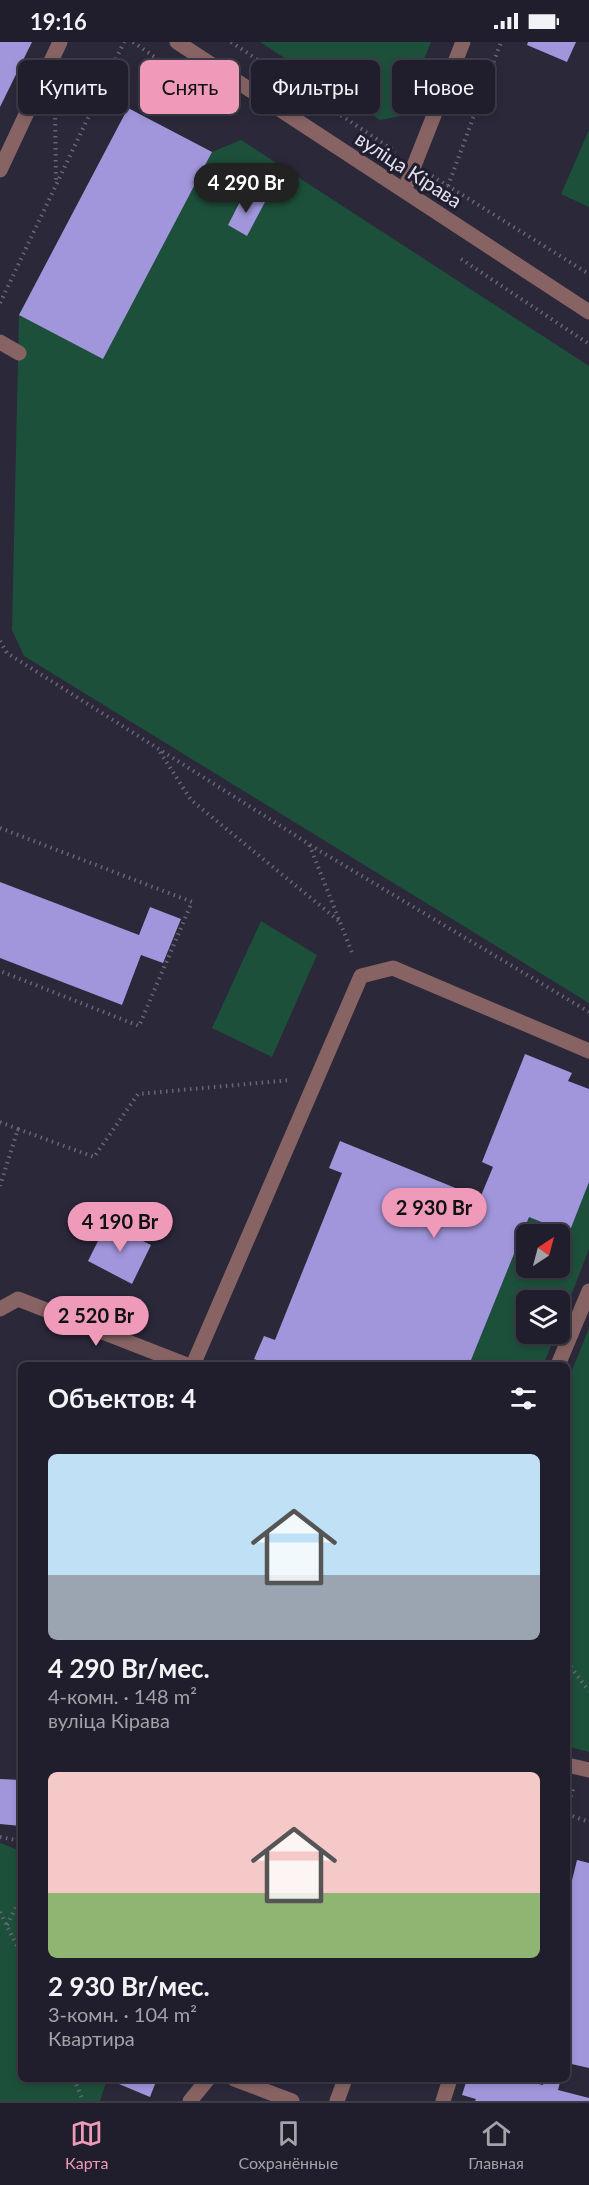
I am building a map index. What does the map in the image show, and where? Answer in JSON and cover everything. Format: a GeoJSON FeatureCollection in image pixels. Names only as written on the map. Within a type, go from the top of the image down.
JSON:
{"type":"FeatureCollection","features":[{"type":"Feature","properties":{"kind":"street"},"geometry":{"type":"LineString","coordinates":[[0,170],[60,42]]}},
{"type":"Feature","properties":{"kind":"street","name":"вуліца Кірава"},"geometry":{"type":"LineString","coordinates":[[177,42],[589,312]]}},
{"type":"Feature","properties":{"kind":"street"},"geometry":{"type":"LineString","coordinates":[[404,191],[463,42]]}},
{"type":"Feature","properties":{"kind":"street"},"geometry":{"type":"LineString","coordinates":[[0,342],[19,353]]}},
{"type":"Feature","properties":{"kind":"street"},"geometry":{"type":"LineString","coordinates":[[194,1362],[361,976],[393,968],[589,1051]]}},
{"type":"Feature","properties":{"kind":"street"},"geometry":{"type":"LineString","coordinates":[[559,1362],[589,1291]]}},
{"type":"Feature","properties":{"kind":"street"},"geometry":{"type":"LineString","coordinates":[[0,1309],[18,1299],[179,1362]]}},
{"type":"Feature","properties":{"kind":"street"},"geometry":{"type":"LineString","coordinates":[[570,1766],[589,1770]]}},
{"type":"Feature","properties":{"kind":"street"},"geometry":{"type":"LineString","coordinates":[[190,2101],[205,2082]]}},
{"type":"Feature","properties":{"kind":"street"},"geometry":{"type":"LineString","coordinates":[[242,2082],[292,2101]]}},
{"type":"Feature","properties":{"kind":"street"},"geometry":{"type":"LineString","coordinates":[[337,2101],[344,2082]]}},
{"type":"Feature","properties":{"kind":"street"},"geometry":{"type":"LineString","coordinates":[[443,2101],[449,2082]]}},
{"type":"Feature","properties":{"kind":"path"},"geometry":{"type":"LineString","coordinates":[[0,303],[124,42]]}},
{"type":"Feature","properties":{"kind":"path"},"geometry":{"type":"LineString","coordinates":[[448,186],[501,42]]}},
{"type":"Feature","properties":{"kind":"path"},"geometry":{"type":"LineString","coordinates":[[55,114],[57,184]]}},
{"type":"Feature","properties":{"kind":"path"},"geometry":{"type":"LineString","coordinates":[[0,641],[7,653],[158,749],[309,844],[589,1012]]}},
{"type":"Feature","properties":{"kind":"path"},"geometry":{"type":"LineString","coordinates":[[158,749],[191,800],[340,921]]}},
{"type":"Feature","properties":{"kind":"path"},"geometry":{"type":"LineString","coordinates":[[0,828],[192,902],[139,1026],[0,971]]}},
{"type":"Feature","properties":{"kind":"path"},"geometry":{"type":"LineString","coordinates":[[309,844],[361,976]]}},
{"type":"Feature","properties":{"kind":"path"},"geometry":{"type":"LineString","coordinates":[[0,1122],[94,1157],[138,1094],[317,1078]]}},
{"type":"Feature","properties":{"kind":"path"},"geometry":{"type":"LineString","coordinates":[[0,1186],[18,1129]]}},
{"type":"Feature","properties":{"kind":"path"},"geometry":{"type":"LineString","coordinates":[[570,1666],[589,1691]]}},
{"type":"Feature","properties":{"kind":"path"},"geometry":{"type":"LineString","coordinates":[[570,1815],[589,1822]]}},
{"type":"Feature","properties":{"kind":"path"},"geometry":{"type":"LineString","coordinates":[[0,1837],[18,1840]]}},
{"type":"Feature","properties":{"kind":"path"},"geometry":{"type":"LineString","coordinates":[[7,1925],[18,1903]]}},
{"type":"Feature","properties":{"kind":"path"},"geometry":{"type":"LineString","coordinates":[[0,1912],[18,1948]]}},
{"type":"Feature","properties":{"kind":"path"},"geometry":{"type":"LineString","coordinates":[[75,2082],[83,2101]]}},
{"type":"Feature","properties":{"kind":"green space"},"geometry":{"type":"Polygon","coordinates":[[[260,42],[431,42],[424,60],[392,60],[392,114],[402,114],[380,120],[371,114],[380,114],[380,60],[288,60],[260,42]]]}},
{"type":"Feature","properties":{"kind":"green space"},"geometry":{"type":"Polygon","coordinates":[[[128,108],[212,152],[241,140],[589,366],[589,1003],[24,656],[12,630],[19,315],[125,114],[128,114],[128,108]]]}},
{"type":"Feature","properties":{"kind":"green space"},"geometry":{"type":"Polygon","coordinates":[[[589,130],[589,207],[561,194],[589,130]]]}},
{"type":"Feature","properties":{"kind":"green space"},"geometry":{"type":"Polygon","coordinates":[[[261,921],[317,955],[272,1057],[212,1028],[261,921]]]}},
{"type":"Feature","properties":{"kind":"green space"},"geometry":{"type":"Polygon","coordinates":[[[589,1182],[589,1249],[570,1298],[570,1290],[516,1290],[516,1344],[552,1344],[544,1362],[470,1362],[516,1249],[516,1278],[570,1278],[570,1230],[589,1182]]]}},
{"type":"Feature","properties":{"kind":"green space"},"geometry":{"type":"Polygon","coordinates":[[[529,1217],[548,1224],[526,1224],[529,1217]]]}},
{"type":"Feature","properties":{"kind":"green space"},"geometry":{"type":"Polygon","coordinates":[[[589,1328],[589,1752],[570,1747],[570,1376],[589,1328]]]}},
{"type":"Feature","properties":{"kind":"green space"},"geometry":{"type":"Polygon","coordinates":[[[0,1843],[18,1850],[18,2082],[106,2082],[100,2101],[0,2101],[0,1843]]]}},
{"type":"Feature","properties":{"kind":"building"},"geometry":{"type":"Polygon","coordinates":[[[0,42],[32,42],[23,60],[18,60],[18,70],[0,107],[0,42]]]}},
{"type":"Feature","properties":{"kind":"building"},"geometry":{"type":"Polygon","coordinates":[[[528,42],[576,42],[567,62],[527,45],[528,42]]]}},
{"type":"Feature","properties":{"kind":"building"},"geometry":{"type":"Polygon","coordinates":[[[128,108],[212,152],[103,359],[19,315],[125,114],[128,114],[128,108]]]}},
{"type":"Feature","properties":{"kind":"building"},"geometry":{"type":"Polygon","coordinates":[[[245,192],[265,202],[247,236],[228,225],[245,192]]]}},
{"type":"Feature","properties":{"kind":"building"},"geometry":{"type":"Polygon","coordinates":[[[0,882],[139,935],[150,907],[181,919],[163,963],[141,955],[122,1005],[0,958],[0,882]]]}},
{"type":"Feature","properties":{"kind":"building"},"geometry":{"type":"Polygon","coordinates":[[[525,1054],[572,1073],[568,1081],[589,1089],[589,1182],[570,1230],[570,1224],[546,1224],[529,1217],[526,1224],[516,1224],[516,1249],[470,1362],[262,1362],[254,1359],[264,1336],[275,1340],[342,1173],[329,1168],[340,1141],[480,1198],[493,1167],[482,1162],[525,1054]]]}},
{"type":"Feature","properties":{"kind":"building"},"geometry":{"type":"Polygon","coordinates":[[[107,1223],[151,1245],[132,1284],[88,1261],[107,1223]]]}},
{"type":"Feature","properties":{"kind":"building"},"geometry":{"type":"Polygon","coordinates":[[[0,1779],[18,1780],[18,1826],[0,1824],[0,1779]]]}},
{"type":"Feature","properties":{"kind":"building"},"geometry":{"type":"Polygon","coordinates":[[[577,1860],[589,1863],[589,2068],[570,2064],[570,1889],[577,1860]]]}},
{"type":"Feature","properties":{"kind":"building"},"geometry":{"type":"Polygon","coordinates":[[[114,2082],[156,2082],[150,2097],[114,2082]]]}},
{"type":"Feature","properties":{"kind":"building"},"geometry":{"type":"Polygon","coordinates":[[[466,2082],[530,2082],[543,2085],[544,2082],[560,2082],[558,2090],[589,2098],[589,2101],[475,2101],[476,2099],[462,2095],[466,2082]]]}}]}
